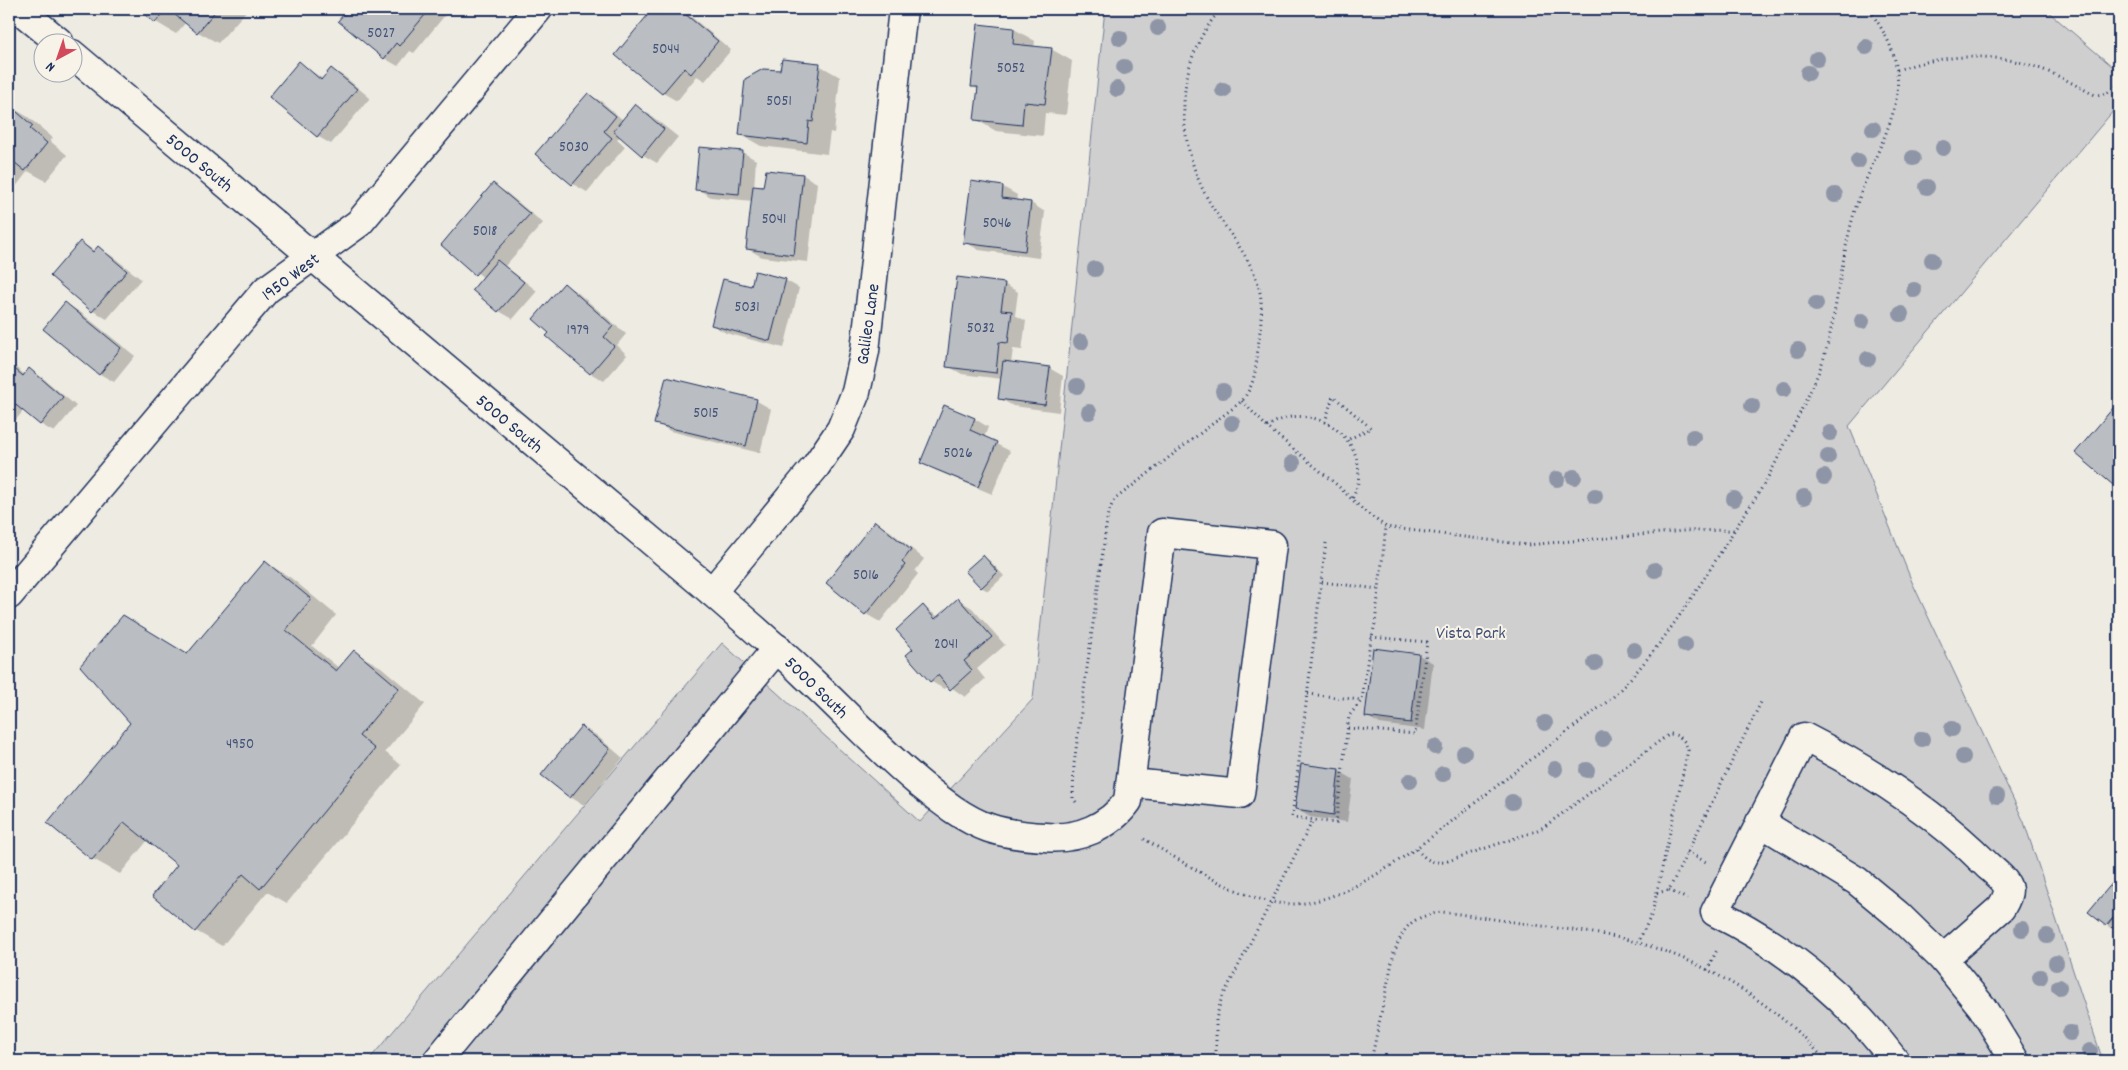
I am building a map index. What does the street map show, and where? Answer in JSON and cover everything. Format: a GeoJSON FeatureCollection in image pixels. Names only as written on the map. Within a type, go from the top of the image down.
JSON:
{"type":"FeatureCollection","features":[{"type":"Feature","properties":{"kind":"street"},"geometry":{"type":"LineString","coordinates":[[19,9],[47,32]]}},
{"type":"Feature","properties":{"kind":"street","name":"1950 West"},"geometry":{"type":"LineString","coordinates":[[9,595],[266,290],[359,223],[538,9]]}},
{"type":"Feature","properties":{"kind":"street","name":"Galileo Lane"},"geometry":{"type":"LineString","coordinates":[[712,592],[816,466],[841,429],[856,392],[865,351],[903,9]]}},
{"type":"Feature","properties":{"kind":"street","name":"5000 South"},"geometry":{"type":"LineString","coordinates":[[82,62],[712,592],[776,648],[888,757],[940,800],[989,828],[1025,836],[1056,838],[1077,835],[1110,821],[1128,801],[1132,783],[1162,533],[1272,545],[1240,794],[1132,783]]}},
{"type":"Feature","properties":{"kind":"street"},"geometry":{"type":"LineString","coordinates":[[437,1061],[776,648]]}},
{"type":"Feature","properties":{"kind":"street"},"geometry":{"type":"LineString","coordinates":[[1895,1061],[1877,1037],[1843,1001],[1803,966],[1740,924],[1714,912],[1804,737],[1891,785],[1968,846],[2004,881],[2008,889],[2006,899],[2001,908],[1943,959]]}},
{"type":"Feature","properties":{"kind":"street"},"geometry":{"type":"LineString","coordinates":[[1760,822],[1809,850],[1857,881],[1898,915],[1943,959],[1982,1007],[2015,1061]]}},
{"type":"Feature","properties":{"kind":"path"},"geometry":{"type":"LineString","coordinates":[[1076,803],[1073,798],[1074,764],[1108,513],[1114,500],[1242,401],[1252,388],[1255,372],[1261,321],[1259,287],[1246,259],[1198,182],[1185,139],[1183,115],[1184,89],[1189,63],[1199,39],[1221,9]]}},
{"type":"Feature","properties":{"kind":"path"},"geometry":{"type":"LineString","coordinates":[[1144,839],[1200,872],[1230,887],[1271,902],[1287,904],[1320,901],[1357,884],[1417,849],[1612,698],[1626,684],[1661,643],[1693,598],[1768,477],[1808,396],[1824,356],[1847,242],[1858,202],[1890,124],[1898,94],[1898,70],[1892,50],[1884,32],[1868,9]]}},
{"type":"Feature","properties":{"kind":"path"},"geometry":{"type":"LineString","coordinates":[[1898,70],[1924,61],[1966,56],[2009,60],[2031,65],[2050,72],[2095,95],[2110,92],[2119,84]]}},
{"type":"Feature","properties":{"kind":"path"},"geometry":{"type":"LineString","coordinates":[[1325,422],[1333,396],[1371,428],[1347,440]]}},
{"type":"Feature","properties":{"kind":"path"},"geometry":{"type":"LineString","coordinates":[[1242,401],[1267,427],[1368,514],[1386,527],[1527,545],[1684,530],[1735,530]]}},
{"type":"Feature","properties":{"kind":"path"},"geometry":{"type":"LineString","coordinates":[[1267,427],[1276,421],[1298,416],[1309,417],[1331,424],[1347,440],[1358,462],[1357,490],[1352,499]]}},
{"type":"Feature","properties":{"kind":"path"},"geometry":{"type":"LineString","coordinates":[[1326,543],[1292,817],[1336,823],[1349,716],[1362,700],[1386,527]]}},
{"type":"Feature","properties":{"kind":"path"},"geometry":{"type":"LineString","coordinates":[[1322,582],[1378,589]]}},
{"type":"Feature","properties":{"kind":"path"},"geometry":{"type":"LineString","coordinates":[[1348,728],[1415,734],[1427,642],[1371,637]]}},
{"type":"Feature","properties":{"kind":"path"},"geometry":{"type":"LineString","coordinates":[[1308,694],[1362,700]]}},
{"type":"Feature","properties":{"kind":"path"},"geometry":{"type":"LineString","coordinates":[[1657,893],[1669,890],[1762,700]]}},
{"type":"Feature","properties":{"kind":"path"},"geometry":{"type":"LineString","coordinates":[[1417,849],[1427,860],[1435,863],[1445,862],[1533,832],[1544,827],[1661,740],[1670,734],[1676,735],[1682,738],[1688,750],[1652,914],[1638,942]]}},
{"type":"Feature","properties":{"kind":"path"},"geometry":{"type":"LineString","coordinates":[[1216,1061],[1217,1009],[1313,820]]}},
{"type":"Feature","properties":{"kind":"path"},"geometry":{"type":"LineString","coordinates":[[1371,1061],[1394,953],[1407,927],[1420,916],[1440,912],[1597,934],[1638,942],[1679,956],[1718,974],[1773,1011],[1806,1039],[1826,1061]]}},
{"type":"Feature","properties":{"kind":"green space","name":"Vista Park"},"geometry":{"type":"Polygon","coordinates":[[[1105,9],[2045,9],[2119,72],[2119,104],[1849,426],[1912,582],[2024,822],[2103,1061],[368,1061],[722,643],[920,822],[1033,699],[1105,9]]]}},
{"type":"Feature","properties":{"kind":"building"},"geometry":{"type":"Polygon","coordinates":[[[138,9],[167,9],[155,23],[138,9]]]}},
{"type":"Feature","properties":{"kind":"building"},"geometry":{"type":"Polygon","coordinates":[[[168,9],[217,9],[197,33],[168,9]]]}},
{"type":"Feature","properties":{"kind":"building"},"geometry":{"type":"Polygon","coordinates":[[[348,9],[430,9],[399,46],[396,43],[384,59],[338,21],[348,9]]]}},
{"type":"Feature","properties":{"kind":"building"},"geometry":{"type":"Polygon","coordinates":[[[662,9],[679,9],[718,41],[691,74],[684,68],[662,94],[615,55],[651,11],[657,15],[662,9]]]}},
{"type":"Feature","properties":{"kind":"building"},"geometry":{"type":"Polygon","coordinates":[[[978,24],[1014,28],[1013,44],[1052,48],[1045,104],[1024,102],[1022,125],[974,120],[978,87],[971,87],[978,24]]]}},
{"type":"Feature","properties":{"kind":"building"},"geometry":{"type":"Polygon","coordinates":[[[782,59],[820,63],[813,122],[809,121],[807,143],[739,135],[745,79],[763,69],[780,70],[782,59]]]}},
{"type":"Feature","properties":{"kind":"building"},"geometry":{"type":"Polygon","coordinates":[[[299,61],[321,80],[331,68],[357,89],[317,137],[269,97],[299,61]]]}},
{"type":"Feature","properties":{"kind":"building"},"geometry":{"type":"Polygon","coordinates":[[[588,93],[616,116],[604,131],[612,138],[572,185],[535,154],[588,93]]]}},
{"type":"Feature","properties":{"kind":"building"},"geometry":{"type":"Polygon","coordinates":[[[635,104],[664,129],[642,156],[613,131],[635,104]]]}},
{"type":"Feature","properties":{"kind":"building"},"geometry":{"type":"Polygon","coordinates":[[[9,105],[33,126],[30,129],[47,143],[25,171],[9,158],[9,105]]]}},
{"type":"Feature","properties":{"kind":"building"},"geometry":{"type":"Polygon","coordinates":[[[699,147],[743,151],[739,194],[695,190],[699,147]]]}},
{"type":"Feature","properties":{"kind":"building"},"geometry":{"type":"Polygon","coordinates":[[[766,170],[803,174],[794,255],[746,249],[753,186],[763,187],[766,170]]]}},
{"type":"Feature","properties":{"kind":"building"},"geometry":{"type":"Polygon","coordinates":[[[971,181],[1003,186],[1002,198],[1031,202],[1025,251],[963,243],[971,181]]]}},
{"type":"Feature","properties":{"kind":"building"},"geometry":{"type":"Polygon","coordinates":[[[493,183],[530,214],[475,275],[441,245],[493,183]]]}},
{"type":"Feature","properties":{"kind":"building"},"geometry":{"type":"Polygon","coordinates":[[[80,241],[93,252],[98,246],[127,271],[92,312],[50,276],[80,241]]]}},
{"type":"Feature","properties":{"kind":"building"},"geometry":{"type":"Polygon","coordinates":[[[497,260],[524,282],[498,312],[472,290],[497,260]]]}},
{"type":"Feature","properties":{"kind":"building"},"geometry":{"type":"Polygon","coordinates":[[[755,271],[786,279],[770,341],[711,325],[723,279],[751,286],[755,271]]]}},
{"type":"Feature","properties":{"kind":"building"},"geometry":{"type":"Polygon","coordinates":[[[957,277],[1005,283],[1001,310],[1012,311],[1008,343],[999,342],[996,373],[946,367],[957,277]]]}},
{"type":"Feature","properties":{"kind":"building"},"geometry":{"type":"Polygon","coordinates":[[[564,283],[613,326],[604,337],[614,346],[590,374],[546,336],[549,333],[533,319],[564,283]]]}},
{"type":"Feature","properties":{"kind":"building"},"geometry":{"type":"Polygon","coordinates":[[[65,302],[121,348],[99,375],[43,329],[65,302]]]}},
{"type":"Feature","properties":{"kind":"building"},"geometry":{"type":"Polygon","coordinates":[[[1003,361],[1050,367],[1045,405],[998,399],[1003,361]]]}},
{"type":"Feature","properties":{"kind":"building"},"geometry":{"type":"Polygon","coordinates":[[[9,364],[23,376],[29,368],[63,397],[40,425],[11,401],[9,404],[9,364]]]}},
{"type":"Feature","properties":{"kind":"building"},"geometry":{"type":"Polygon","coordinates":[[[666,377],[757,399],[746,446],[654,424],[666,377]]]}},
{"type":"Feature","properties":{"kind":"building"},"geometry":{"type":"Polygon","coordinates":[[[2119,401],[2119,490],[2075,453],[2119,401]]]}},
{"type":"Feature","properties":{"kind":"building"},"geometry":{"type":"Polygon","coordinates":[[[944,405],[975,418],[970,430],[997,442],[978,487],[920,463],[944,405]]]}},
{"type":"Feature","properties":{"kind":"building"},"geometry":{"type":"Polygon","coordinates":[[[875,521],[911,550],[902,562],[905,565],[865,615],[826,583],[875,521]]]}},
{"type":"Feature","properties":{"kind":"building"},"geometry":{"type":"Polygon","coordinates":[[[983,555],[998,572],[981,588],[965,571],[983,555]]]}},
{"type":"Feature","properties":{"kind":"building"},"geometry":{"type":"Polygon","coordinates":[[[265,561],[311,599],[286,630],[336,671],[354,650],[399,688],[359,736],[375,749],[260,889],[243,874],[195,932],[152,896],[177,865],[124,822],[92,860],[47,823],[130,723],[80,666],[123,615],[187,654],[265,561]]]}},
{"type":"Feature","properties":{"kind":"building"},"geometry":{"type":"Polygon","coordinates":[[[958,598],[992,637],[964,661],[972,670],[950,690],[938,675],[930,682],[906,655],[913,649],[896,630],[923,605],[935,619],[958,598]]]}},
{"type":"Feature","properties":{"kind":"building"},"geometry":{"type":"Polygon","coordinates":[[[1373,648],[1419,654],[1411,723],[1365,717],[1373,648]]]}},
{"type":"Feature","properties":{"kind":"building"},"geometry":{"type":"Polygon","coordinates":[[[581,726],[610,749],[570,798],[541,775],[581,726]]]}},
{"type":"Feature","properties":{"kind":"building"},"geometry":{"type":"Polygon","coordinates":[[[1301,764],[1339,769],[1334,815],[1295,809],[1301,764]]]}},
{"type":"Feature","properties":{"kind":"building"},"geometry":{"type":"Polygon","coordinates":[[[2119,875],[2119,911],[2106,926],[2088,912],[2119,875]]]}}]}
